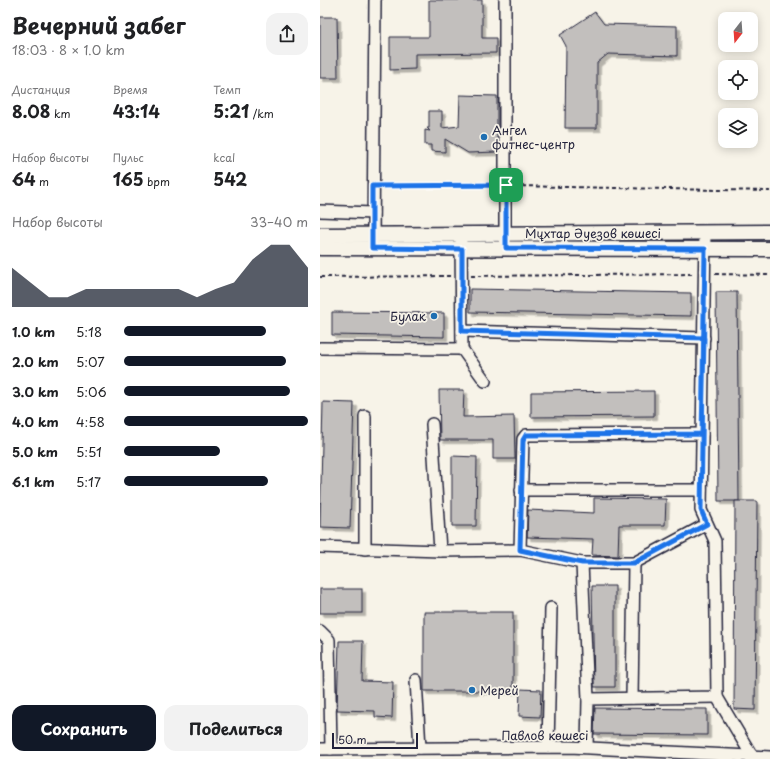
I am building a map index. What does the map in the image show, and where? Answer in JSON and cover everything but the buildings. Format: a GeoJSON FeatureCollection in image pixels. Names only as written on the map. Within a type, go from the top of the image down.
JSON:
{"type":"FeatureCollection","features":[{"type":"Feature","properties":{"kind":"main road","name":"Мұхтар Әуезов көшесі"},"geometry":{"type":"LineString","coordinates":[[320,248],[461,233],[770,232]]}},
{"type":"Feature","properties":{"kind":"main road","name":"Мұхтар Әуезов көшесі"},"geometry":{"type":"LineString","coordinates":[[320,235],[372,242],[462,249],[770,249]]}},
{"type":"Feature","properties":{"kind":"street"},"geometry":{"type":"LineString","coordinates":[[372,242],[375,0]]}},
{"type":"Feature","properties":{"kind":"street"},"geometry":{"type":"LineString","coordinates":[[505,0],[506,248]]}},
{"type":"Feature","properties":{"kind":"street"},"geometry":{"type":"LineString","coordinates":[[320,211],[373,212]]}},
{"type":"Feature","properties":{"kind":"street"},"geometry":{"type":"LineString","coordinates":[[705,232],[701,510],[715,541],[717,697],[752,756]]}},
{"type":"Feature","properties":{"kind":"street"},"geometry":{"type":"LineString","coordinates":[[461,233],[462,349],[484,381]]}},
{"type":"Feature","properties":{"kind":"street"},"geometry":{"type":"LineString","coordinates":[[462,331],[704,338]]}},
{"type":"Feature","properties":{"kind":"street"},"geometry":{"type":"LineString","coordinates":[[320,348],[462,349]]}},
{"type":"Feature","properties":{"kind":"street"},"geometry":{"type":"LineString","coordinates":[[365,416],[365,549]]}},
{"type":"Feature","properties":{"kind":"street"},"geometry":{"type":"LineString","coordinates":[[432,424],[440,551]]}},
{"type":"Feature","properties":{"kind":"street"},"geometry":{"type":"LineString","coordinates":[[520,550],[523,440],[526,435],[702,434]]}},
{"type":"Feature","properties":{"kind":"street"},"geometry":{"type":"LineString","coordinates":[[521,490],[701,490]]}},
{"type":"Feature","properties":{"kind":"street"},"geometry":{"type":"LineString","coordinates":[[320,547],[440,551],[520,550],[582,563],[634,563],[707,524]]}},
{"type":"Feature","properties":{"kind":"street"},"geometry":{"type":"LineString","coordinates":[[582,563],[588,699],[586,747]]}},
{"type":"Feature","properties":{"kind":"street"},"geometry":{"type":"LineString","coordinates":[[632,698],[634,563]]}},
{"type":"Feature","properties":{"kind":"street"},"geometry":{"type":"LineString","coordinates":[[548,747],[551,608]]}},
{"type":"Feature","properties":{"kind":"street"},"geometry":{"type":"LineString","coordinates":[[320,631],[329,640],[331,749]]}},
{"type":"Feature","properties":{"kind":"street"},"geometry":{"type":"LineString","coordinates":[[416,680],[420,748]]}},
{"type":"Feature","properties":{"kind":"street"},"geometry":{"type":"LineString","coordinates":[[588,699],[717,697]]}},
{"type":"Feature","properties":{"kind":"street","name":"Павлов көшесі"},"geometry":{"type":"LineString","coordinates":[[320,749],[420,748],[441,754],[548,747],[586,747],[770,757]]}},
{"type":"Feature","properties":{"kind":"path"},"geometry":{"type":"LineString","coordinates":[[372,186],[506,185],[770,191]]}},
{"type":"Feature","properties":{"kind":"path"},"geometry":{"type":"LineString","coordinates":[[320,277],[705,274],[770,275]]}},
{"type":"Feature","properties":{"kind":"place","name":"Ангел фитнес-центр"},"geometry":{"type":"Point","coordinates":[484,137]}},
{"type":"Feature","properties":{"kind":"place","name":"Булак"},"geometry":{"type":"Point","coordinates":[434,316]}},
{"type":"Feature","properties":{"kind":"place","name":"Мерей"},"geometry":{"type":"Point","coordinates":[472,690]}},
{"type":"Feature","properties":{"kind":"route"},"geometry":{"type":"LineString","coordinates":[[506,185],[372,186],[372,248],[462,249],[462,331],[704,338],[702,434],[526,435],[523,440],[520,550],[582,563],[634,563],[707,524],[701,510],[701,490],[704,338],[705,274],[705,249],[506,248],[506,185]]}}]}
